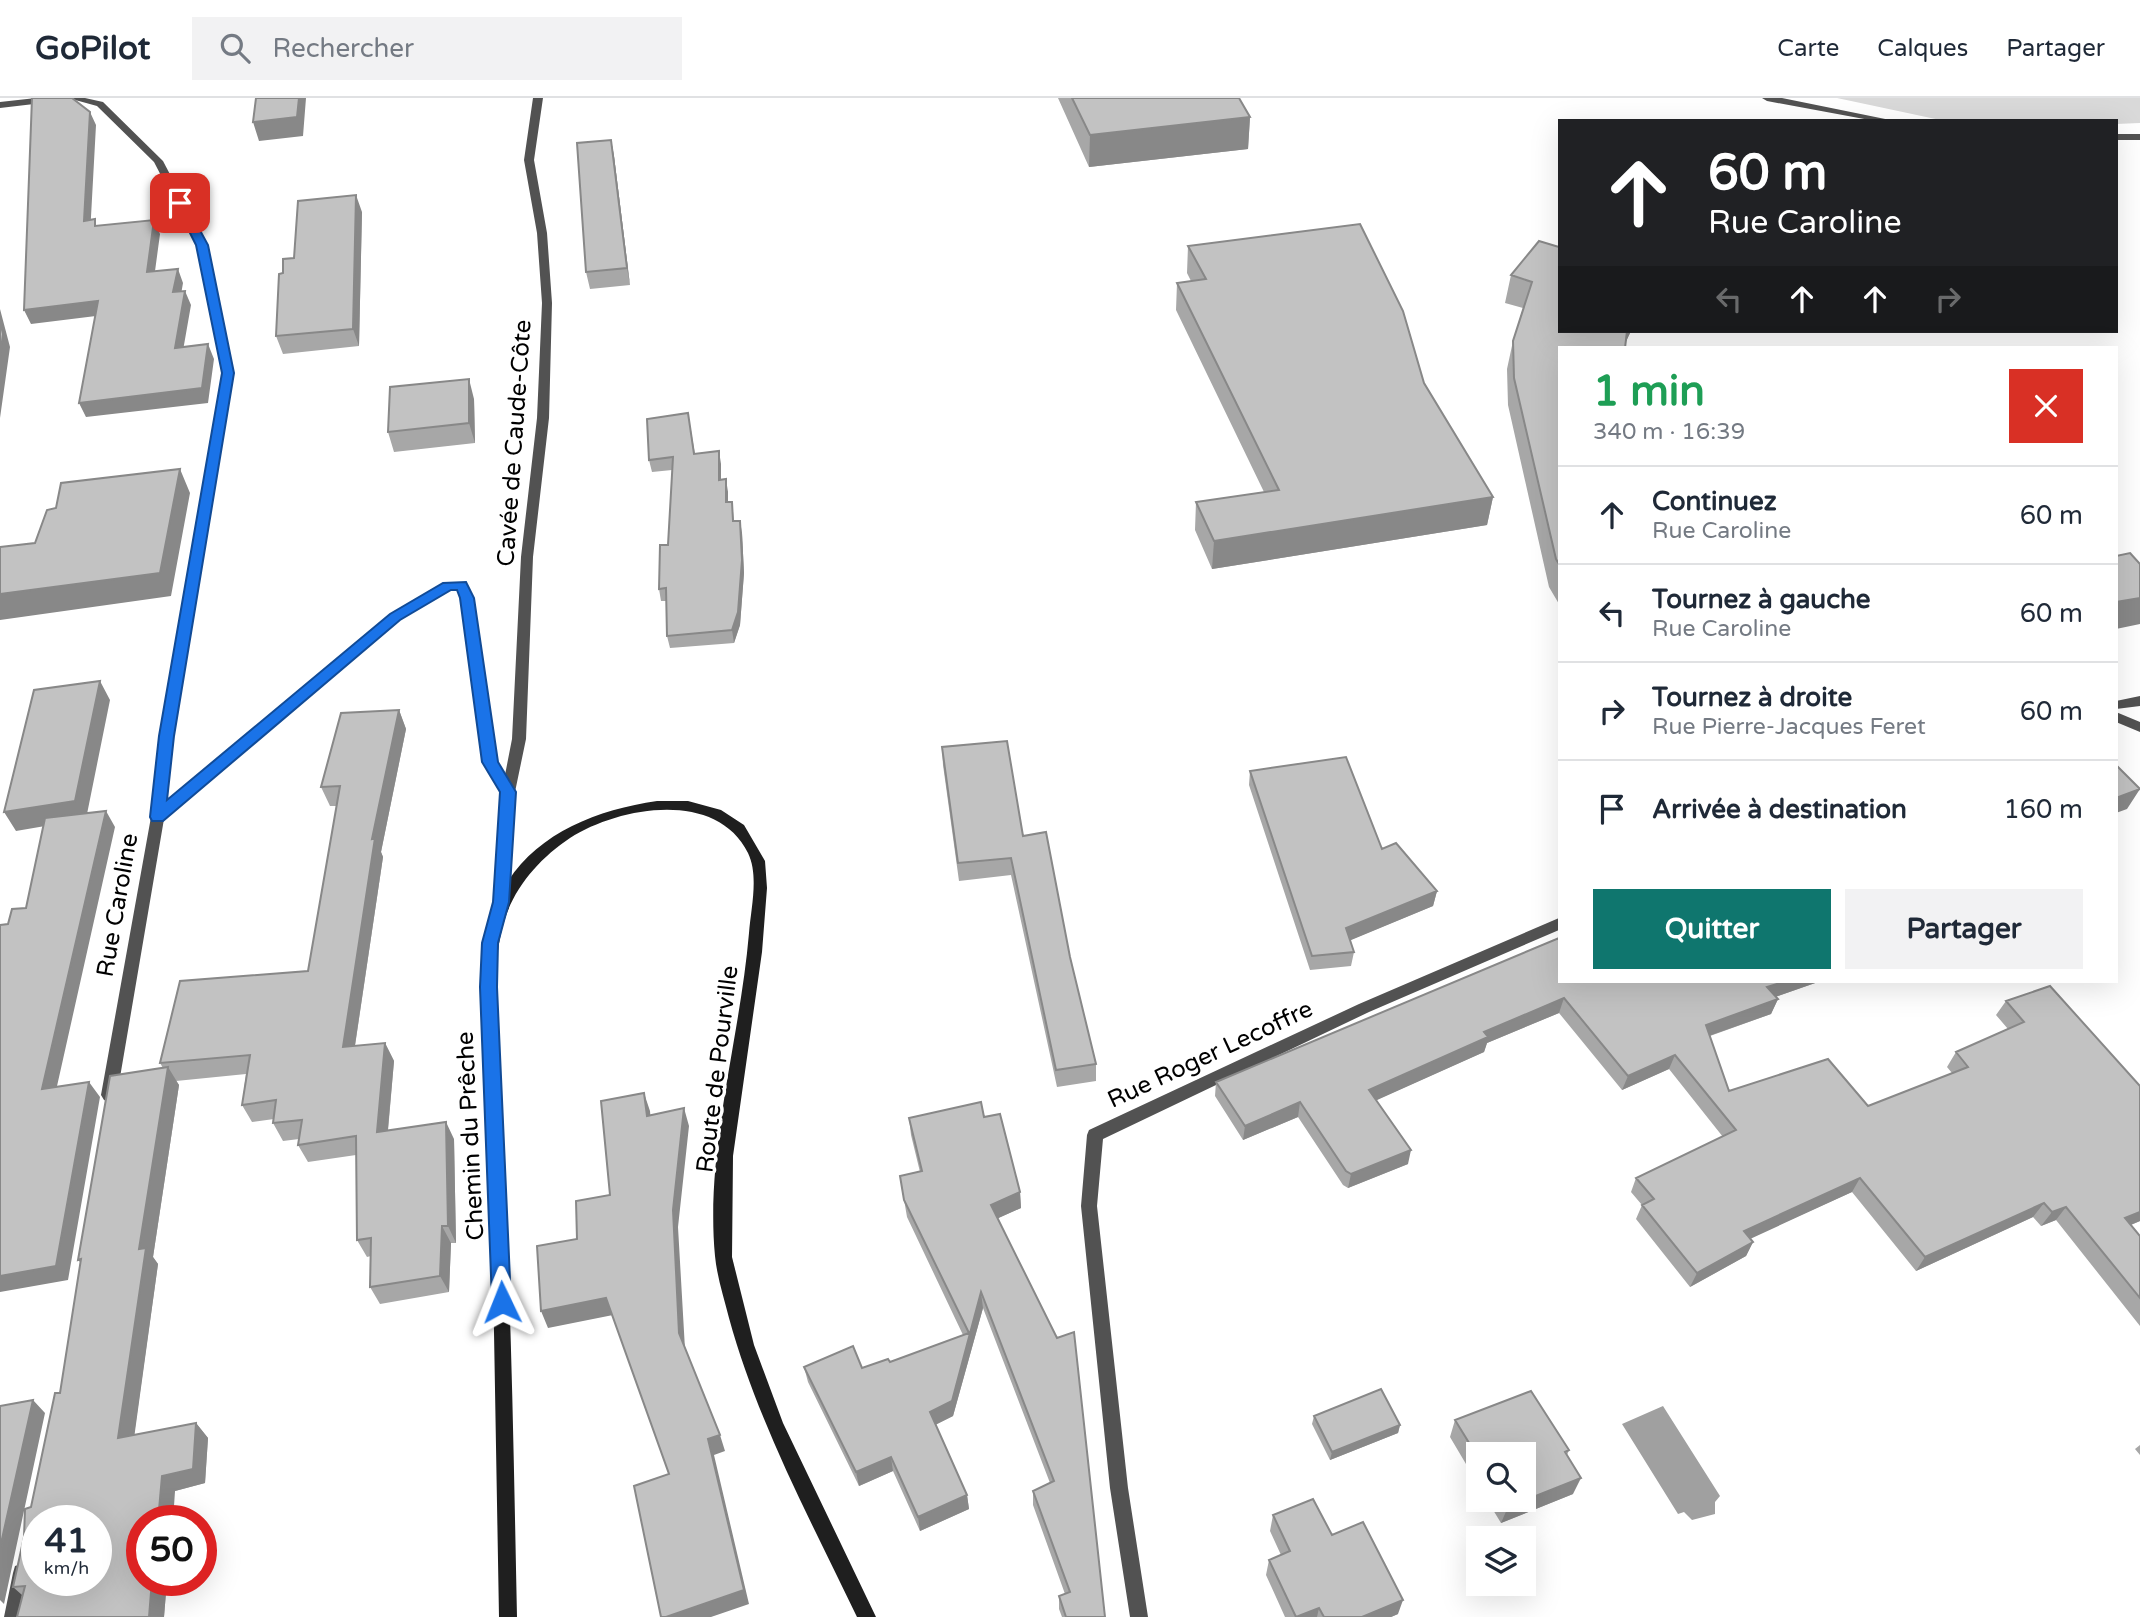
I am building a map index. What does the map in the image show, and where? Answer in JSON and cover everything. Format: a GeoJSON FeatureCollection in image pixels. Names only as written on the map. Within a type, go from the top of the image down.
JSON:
{"type":"FeatureCollection","features":[{"type":"Feature","properties":{"kind":"main road","name":"Route de Pourville"},"geometry":{"type":"LineString","coordinates":[[524,872],[546,848],[572,828],[604,816],[669,804],[700,809],[729,819],[745,834],[756,854],[761,885],[754,970],[726,1147],[723,1255],[743,1343],[779,1438],[867,1617]]}},
{"type":"Feature","properties":{"kind":"main road","name":"Chemin du Prêche"},"geometry":{"type":"LineString","coordinates":[[508,1617],[501,1275],[488,987],[490,943],[501,902],[524,872]]}},
{"type":"Feature","properties":{"kind":"street"},"geometry":{"type":"LineString","coordinates":[[0,105],[72,98],[102,101],[158,161],[202,245],[228,373],[167,736],[158,817]]}},
{"type":"Feature","properties":{"kind":"street","name":"Cavée de Caude-Côte"},"geometry":{"type":"LineString","coordinates":[[508,792],[519,739],[527,557],[543,418],[547,303],[542,233],[529,160],[538,98]]}},
{"type":"Feature","properties":{"kind":"street"},"geometry":{"type":"LineString","coordinates":[[1767,98],[1880,119]]}},
{"type":"Feature","properties":{"kind":"street"},"geometry":{"type":"LineString","coordinates":[[2118,137],[2140,137]]}},
{"type":"Feature","properties":{"kind":"street","name":"Rue Caroline"},"geometry":{"type":"LineString","coordinates":[[106,1110],[158,817],[395,617],[448,586],[461,585],[467,598],[490,762],[508,792]]}},
{"type":"Feature","properties":{"kind":"street"},"geometry":{"type":"LineString","coordinates":[[2118,705],[2140,701]]}},
{"type":"Feature","properties":{"kind":"street"},"geometry":{"type":"LineString","coordinates":[[2118,717],[2140,727]]}},
{"type":"Feature","properties":{"kind":"street"},"geometry":{"type":"LineString","coordinates":[[501,902],[508,792]]}},
{"type":"Feature","properties":{"kind":"street","name":"Rue Roger Lecoffre"},"geometry":{"type":"LineString","coordinates":[[1139,1617],[1119,1488],[1089,1206],[1095,1135],[1364,1008],[1558,924]]}},
{"type":"Feature","properties":{"kind":"street"},"geometry":{"type":"LineString","coordinates":[[13,1617],[21,1580]]}},
{"type":"Feature","properties":{"kind":"shaded area"},"geometry":{"type":"Polygon","coordinates":[[[1837,98],[2140,98],[2140,123],[2118,124],[2118,119],[1936,119],[1837,98]]]}},
{"type":"Feature","properties":{"kind":"shaded area"},"geometry":{"type":"Polygon","coordinates":[[[1663,1406],[1720,1496],[1715,1502],[1715,1514],[1692,1520],[1684,1512],[1678,1514],[1622,1424],[1663,1406]]]}},
{"type":"Feature","properties":{"kind":"building"},"geometry":{"type":"Polygon","coordinates":[[[32,98],[72,98],[90,112],[84,221],[95,219],[95,226],[154,220],[147,272],[178,269],[173,292],[185,291],[175,348],[208,344],[202,388],[79,403],[98,301],[24,310],[32,98]]]}},
{"type":"Feature","properties":{"kind":"building"},"geometry":{"type":"Polygon","coordinates":[[[256,98],[299,98],[297,117],[253,122],[256,98]]]}},
{"type":"Feature","properties":{"kind":"building"},"geometry":{"type":"Polygon","coordinates":[[[1072,98],[1239,98],[1250,117],[1090,135],[1072,98]]]}},
{"type":"Feature","properties":{"kind":"building"},"geometry":{"type":"Polygon","coordinates":[[[611,140],[627,268],[586,272],[577,143],[611,140]]]}},
{"type":"Feature","properties":{"kind":"building"},"geometry":{"type":"Polygon","coordinates":[[[356,195],[353,329],[276,336],[279,274],[283,273],[283,259],[294,258],[298,201],[356,195]]]}},
{"type":"Feature","properties":{"kind":"building"},"geometry":{"type":"Polygon","coordinates":[[[1360,224],[1403,311],[1424,383],[1493,497],[1214,541],[1196,502],[1279,490],[1177,283],[1206,279],[1188,246],[1360,224]]]}},
{"type":"Feature","properties":{"kind":"building"},"geometry":{"type":"Polygon","coordinates":[[[1539,241],[1558,247],[1558,333],[1627,333],[1625,346],[1558,346],[1558,562],[1514,378],[1513,341],[1532,282],[1511,275],[1539,241]]]}},
{"type":"Feature","properties":{"kind":"building"},"geometry":{"type":"Polygon","coordinates":[[[0,321],[3,334],[0,357],[0,321]]]}},
{"type":"Feature","properties":{"kind":"building"},"geometry":{"type":"Polygon","coordinates":[[[469,379],[469,423],[388,432],[390,387],[469,379]]]}},
{"type":"Feature","properties":{"kind":"building"},"geometry":{"type":"Polygon","coordinates":[[[688,413],[694,454],[719,451],[719,480],[726,479],[726,502],[732,502],[733,521],[740,521],[742,560],[738,612],[732,630],[667,636],[666,588],[659,589],[660,545],[668,545],[673,457],[649,460],[647,419],[688,413]]]}},
{"type":"Feature","properties":{"kind":"building"},"geometry":{"type":"Polygon","coordinates":[[[180,469],[160,573],[0,594],[0,547],[35,543],[47,510],[56,508],[61,483],[180,469]]]}},
{"type":"Feature","properties":{"kind":"building"},"geometry":{"type":"Polygon","coordinates":[[[2130,553],[2140,564],[2140,598],[2118,602],[2118,556],[2130,553]]]}},
{"type":"Feature","properties":{"kind":"building"},"geometry":{"type":"Polygon","coordinates":[[[100,681],[75,801],[4,812],[34,690],[100,681]]]}},
{"type":"Feature","properties":{"kind":"building"},"geometry":{"type":"Polygon","coordinates":[[[399,710],[372,839],[375,838],[343,1047],[385,1043],[377,1132],[446,1122],[448,1226],[442,1226],[440,1276],[370,1287],[371,1238],[357,1240],[356,1136],[298,1145],[302,1120],[273,1123],[276,1100],[242,1105],[250,1055],[160,1063],[180,981],[308,971],[340,786],[321,787],[341,713],[399,710]]]}},
{"type":"Feature","properties":{"kind":"building"},"geometry":{"type":"Polygon","coordinates":[[[1007,741],[1023,836],[1046,832],[1070,957],[1096,1064],[1056,1070],[1011,858],[958,863],[942,747],[1007,741]]]}},
{"type":"Feature","properties":{"kind":"building"},"geometry":{"type":"Polygon","coordinates":[[[1346,757],[1382,849],[1396,843],[1437,891],[1346,928],[1354,952],[1312,956],[1250,771],[1346,757]]]}},
{"type":"Feature","properties":{"kind":"building"},"geometry":{"type":"Polygon","coordinates":[[[2118,767],[2140,789],[2118,797],[2118,767]]]}},
{"type":"Feature","properties":{"kind":"building"},"geometry":{"type":"Polygon","coordinates":[[[106,811],[42,1089],[89,1082],[56,1266],[0,1276],[0,925],[8,924],[12,909],[26,908],[45,818],[106,811]]]}},
{"type":"Feature","properties":{"kind":"building"},"geometry":{"type":"Polygon","coordinates":[[[1558,938],[1558,983],[1780,983],[1767,987],[1778,999],[1706,1025],[1729,1091],[1828,1059],[1868,1106],[1968,1067],[1956,1052],[2024,1022],[2006,1001],[2050,986],[2140,1086],[2140,1212],[2125,1218],[2140,1236],[2140,1298],[2066,1207],[2052,1212],[2044,1203],[1925,1257],[1860,1178],[1744,1231],[1753,1242],[1697,1273],[1642,1205],[1654,1199],[1636,1178],[1736,1130],[1675,1055],[1628,1076],[1564,998],[1484,1032],[1488,1037],[1369,1090],[1411,1150],[1351,1174],[1346,1171],[1300,1102],[1245,1126],[1216,1082],[1558,938]]]}},
{"type":"Feature","properties":{"kind":"building"},"geometry":{"type":"Polygon","coordinates":[[[168,1067],[139,1249],[146,1248],[118,1438],[196,1423],[193,1469],[162,1476],[159,1505],[126,1505],[126,1596],[151,1596],[149,1617],[17,1617],[22,1596],[112,1596],[112,1505],[31,1505],[55,1393],[60,1393],[81,1259],[78,1260],[110,1076],[168,1067]]]}},
{"type":"Feature","properties":{"kind":"building"},"geometry":{"type":"Polygon","coordinates":[[[644,1093],[647,1116],[684,1108],[673,1210],[679,1333],[720,1435],[708,1439],[744,1590],[666,1617],[661,1617],[634,1486],[669,1474],[606,1298],[541,1311],[537,1246],[577,1239],[576,1201],[610,1195],[601,1101],[644,1093]]]}},
{"type":"Feature","properties":{"kind":"building"},"geometry":{"type":"Polygon","coordinates":[[[981,1102],[984,1117],[1000,1114],[1020,1192],[991,1205],[1057,1338],[1074,1332],[1105,1617],[1066,1617],[1059,1596],[1070,1592],[1033,1491],[1054,1481],[981,1292],[952,1401],[930,1412],[967,1495],[918,1517],[891,1457],[856,1472],[804,1367],[853,1346],[862,1368],[888,1359],[890,1362],[969,1333],[904,1200],[900,1176],[922,1171],[909,1118],[981,1102]]]}},
{"type":"Feature","properties":{"kind":"building"},"geometry":{"type":"Polygon","coordinates":[[[1381,1389],[1400,1425],[1332,1452],[1314,1416],[1381,1389]]]}},
{"type":"Feature","properties":{"kind":"building"},"geometry":{"type":"Polygon","coordinates":[[[1531,1391],[1569,1450],[1565,1452],[1581,1478],[1536,1496],[1536,1442],[1469,1442],[1455,1420],[1531,1391]]]}},
{"type":"Feature","properties":{"kind":"building"},"geometry":{"type":"Polygon","coordinates":[[[33,1400],[0,1548],[0,1406],[33,1400]]]}},
{"type":"Feature","properties":{"kind":"building"},"geometry":{"type":"Polygon","coordinates":[[[1313,1499],[1332,1535],[1363,1522],[1403,1600],[1362,1617],[1324,1617],[1319,1608],[1296,1617],[1269,1560],[1290,1551],[1273,1515],[1313,1499]]]}},
{"type":"Feature","properties":{"kind":"building"},"geometry":{"type":"Polygon","coordinates":[[[21,1551],[21,1586],[13,1587],[21,1551]]]}},
{"type":"Feature","properties":{"kind":"route"},"geometry":{"type":"LineString","coordinates":[[180,203],[202,245],[228,373],[167,736],[158,817],[395,617],[448,586],[461,585],[467,598],[490,762],[508,792],[501,902],[490,943],[488,987],[502,1302]]}}]}
